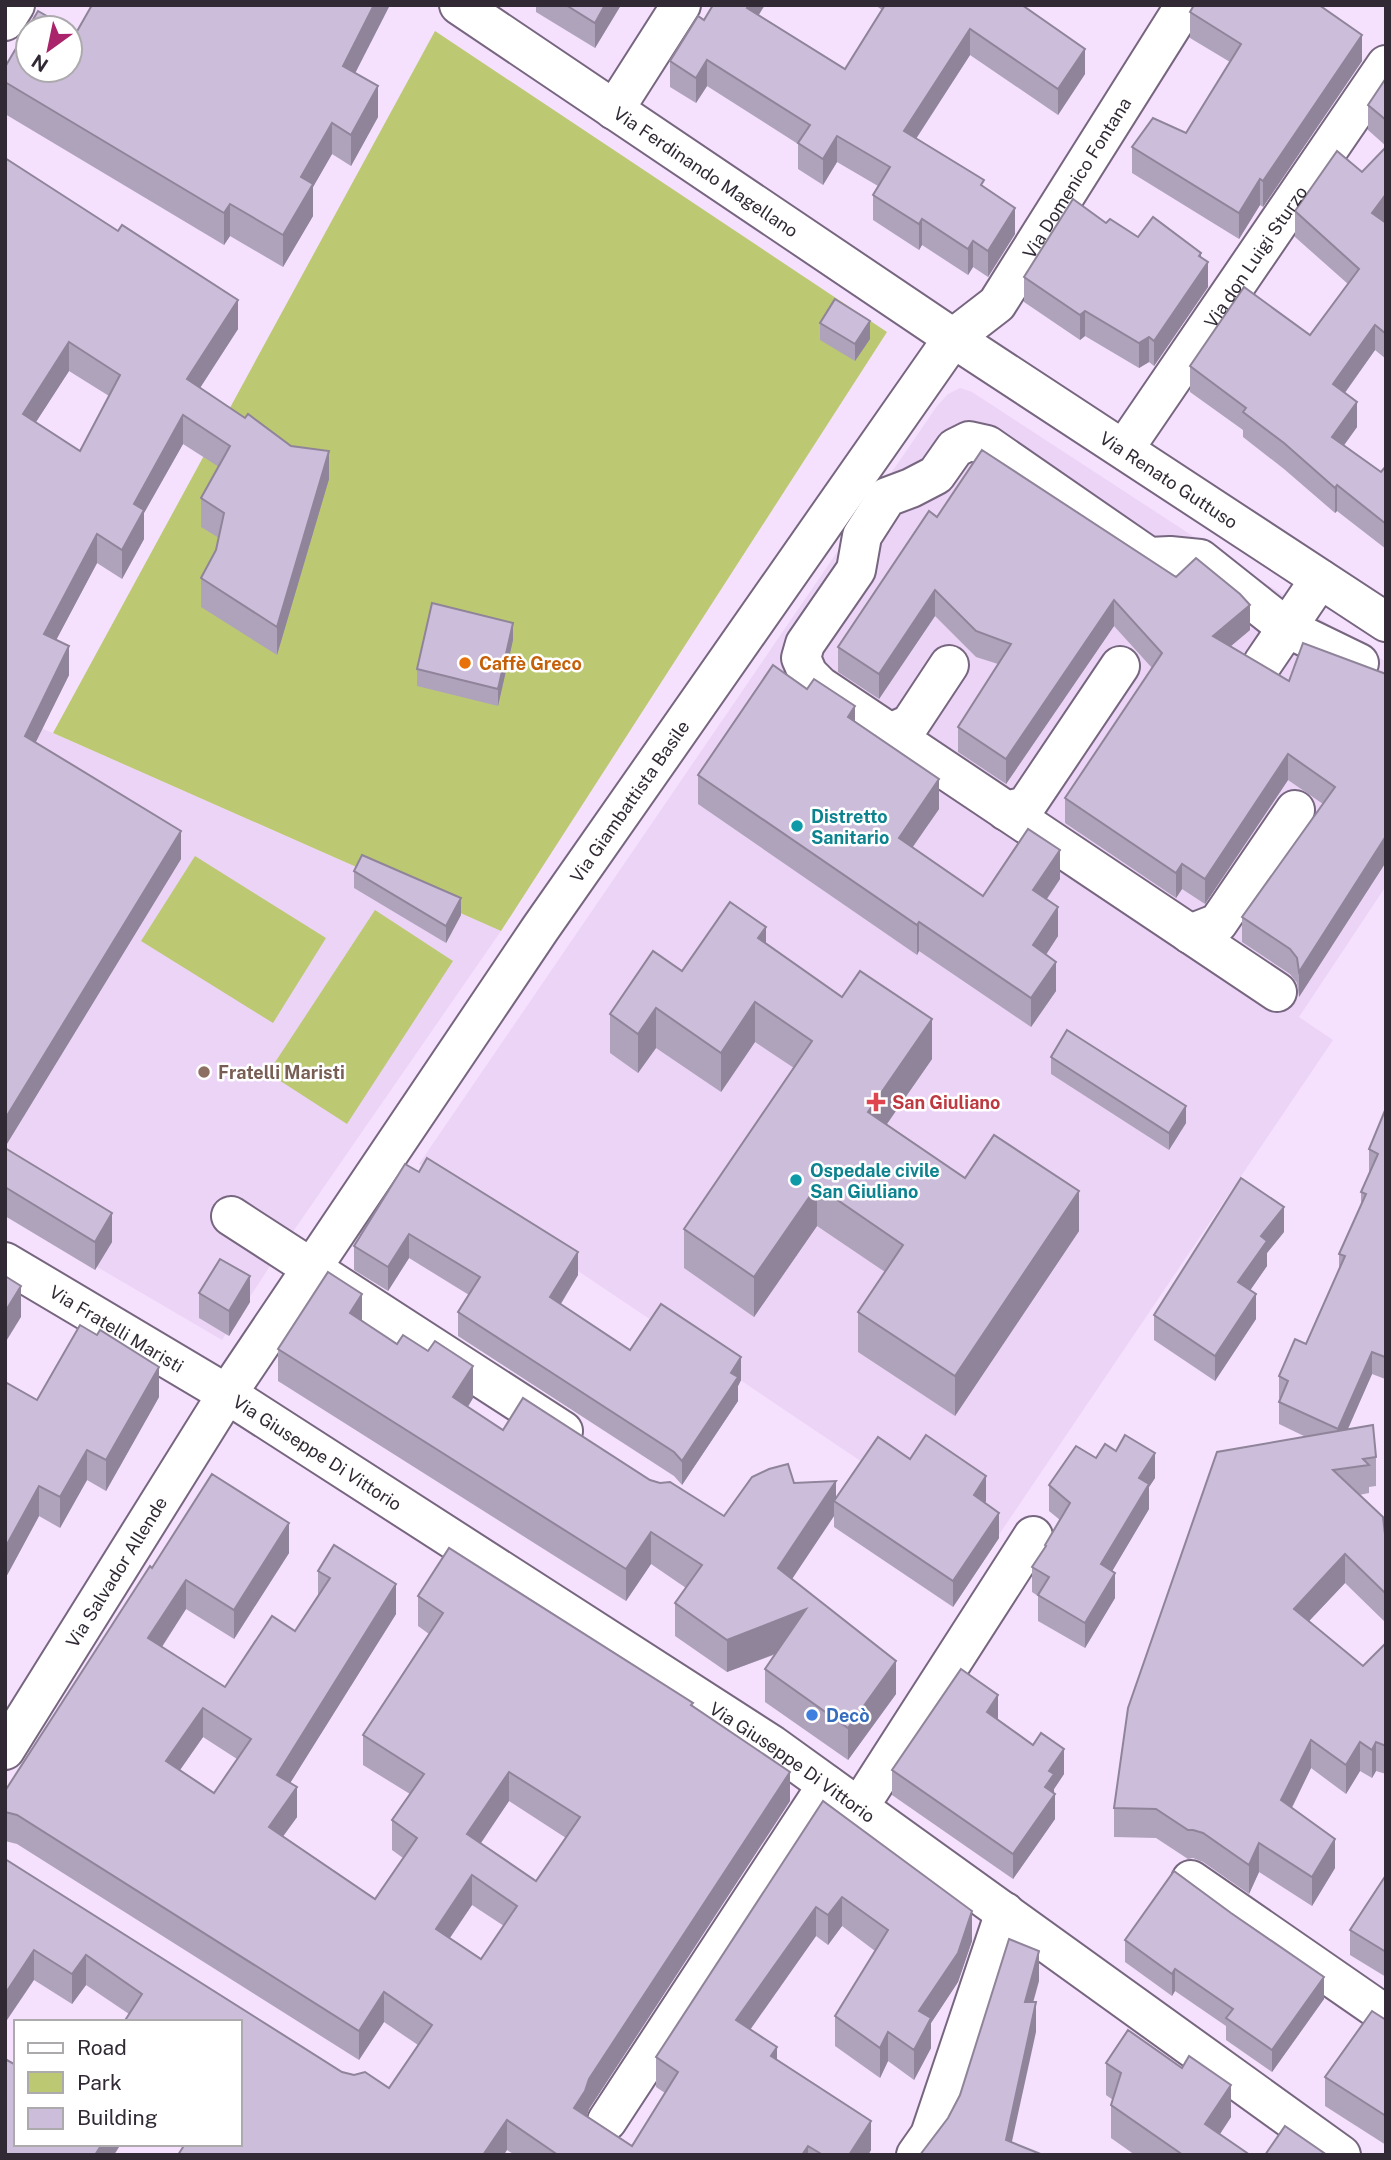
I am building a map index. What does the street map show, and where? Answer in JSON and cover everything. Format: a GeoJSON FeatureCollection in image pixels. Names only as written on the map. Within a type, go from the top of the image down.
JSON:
{"type":"FeatureCollection","features":[{"type":"Feature","properties":{"kind":"street"},"geometry":{"type":"LineString","coordinates":[[5,21],[15,5]]}},
{"type":"Feature","properties":{"kind":"street","name":"Via Ferdinando Magellano"},"geometry":{"type":"LineString","coordinates":[[458,5],[953,338]]}},
{"type":"Feature","properties":{"kind":"street"},"geometry":{"type":"LineString","coordinates":[[614,110],[681,5]]}},
{"type":"Feature","properties":{"kind":"street","name":"Via Domenico Fontana"},"geometry":{"type":"LineString","coordinates":[[953,338],[997,304],[1185,5]]}},
{"type":"Feature","properties":{"kind":"street","name":"Via don Luigi Sturzo"},"geometry":{"type":"LineString","coordinates":[[1124,449],[1386,65]]}},
{"type":"Feature","properties":{"kind":"street","name":"Via Renato Guttuso"},"geometry":{"type":"LineString","coordinates":[[953,338],[1386,622]]}},
{"type":"Feature","properties":{"kind":"street","name":"Via Giambattista Basile"},"geometry":{"type":"LineString","coordinates":[[227,1394],[540,929],[953,338]]}},
{"type":"Feature","properties":{"kind":"street"},"geometry":{"type":"LineString","coordinates":[[1277,992],[820,686],[808,674],[801,659],[805,644],[856,570],[862,536],[887,497],[936,475],[955,448],[969,441],[987,445],[1149,557],[1200,559],[1287,628],[1359,663]]}},
{"type":"Feature","properties":{"kind":"street"},"geometry":{"type":"LineString","coordinates":[[838,501],[870,523]]}},
{"type":"Feature","properties":{"kind":"street"},"geometry":{"type":"LineString","coordinates":[[1263,663],[1320,579]]}},
{"type":"Feature","properties":{"kind":"street"},"geometry":{"type":"LineString","coordinates":[[890,733],[909,724],[949,665]]}},
{"type":"Feature","properties":{"kind":"street"},"geometry":{"type":"LineString","coordinates":[[1006,811],[1026,806],[1120,666]]}},
{"type":"Feature","properties":{"kind":"street"},"geometry":{"type":"LineString","coordinates":[[1190,934],[1218,923],[1294,810]]}},
{"type":"Feature","properties":{"kind":"street"},"geometry":{"type":"LineString","coordinates":[[231,1216],[592,1449]]}},
{"type":"Feature","properties":{"kind":"street","name":"Via Fratelli Maristi"},"geometry":{"type":"LineString","coordinates":[[5,1262],[227,1394]]}},
{"type":"Feature","properties":{"kind":"street","name":"Via Salvador Allende"},"geometry":{"type":"LineString","coordinates":[[5,1750],[227,1394]]}},
{"type":"Feature","properties":{"kind":"street","name":"Via Giuseppe Di Vittorio"},"geometry":{"type":"LineString","coordinates":[[227,1394],[772,1745],[1341,2155]]}},
{"type":"Feature","properties":{"kind":"street"},"geometry":{"type":"LineString","coordinates":[[859,1807],[1033,1536]]}},
{"type":"Feature","properties":{"kind":"street"},"geometry":{"type":"LineString","coordinates":[[607,2121],[827,1785]]}},
{"type":"Feature","properties":{"kind":"street"},"geometry":{"type":"LineString","coordinates":[[1191,1880],[1386,2015]]}},
{"type":"Feature","properties":{"kind":"street"},"geometry":{"type":"LineString","coordinates":[[916,2155],[930,2135],[1005,1912]]}},
{"type":"Feature","properties":{"kind":"shaded area","name":"San Giuliano"},"geometry":{"type":"Polygon","coordinates":[[[960,388],[972,392],[1386,662],[1386,886],[1299,1017],[1333,1040],[990,1548],[419,1164],[937,406],[948,394],[960,388]]]}},
{"type":"Feature","properties":{"kind":"shaded area","name":"Fratelli Maristi"},"geometry":{"type":"Polygon","coordinates":[[[5,712],[501,931],[281,1249],[222,1340],[5,1213],[5,712]]]}},
{"type":"Feature","properties":{"kind":"green space"},"geometry":{"type":"Polygon","coordinates":[[[435,31],[887,332],[501,931],[53,733],[435,31]]]}},
{"type":"Feature","properties":{"kind":"green space"},"geometry":{"type":"Polygon","coordinates":[[[195,856],[326,938],[273,1023],[141,941],[195,856]]]}},
{"type":"Feature","properties":{"kind":"green space"},"geometry":{"type":"Polygon","coordinates":[[[375,910],[453,961],[347,1124],[268,1073],[375,910]]]}},
{"type":"Feature","properties":{"kind":"building"},"geometry":{"type":"Polygon","coordinates":[[[92,5],[374,5],[343,66],[378,86],[351,135],[332,123],[301,177],[313,184],[283,235],[230,204],[224,213],[5,82],[5,67],[14,52],[14,84],[84,84],[84,19],[92,5]]]}},
{"type":"Feature","properties":{"kind":"building"},"geometry":{"type":"Polygon","coordinates":[[[566,5],[605,5],[595,23],[566,5]]]}},
{"type":"Feature","properties":{"kind":"building"},"geometry":{"type":"Polygon","coordinates":[[[713,5],[749,5],[747,8],[845,69],[885,5],[1022,5],[1085,49],[1058,89],[970,29],[904,131],[984,180],[981,185],[1015,208],[988,251],[973,241],[968,249],[922,219],[919,224],[873,195],[890,167],[837,136],[823,159],[798,143],[810,125],[707,60],[696,78],[670,61],[698,16],[704,20],[713,5]]]}},
{"type":"Feature","properties":{"kind":"building"},"geometry":{"type":"Polygon","coordinates":[[[1194,5],[1319,5],[1362,35],[1239,213],[1132,147],[1153,118],[1186,133],[1241,44],[1190,12],[1194,5]]]}},
{"type":"Feature","properties":{"kind":"building"},"geometry":{"type":"Polygon","coordinates":[[[1386,78],[1386,120],[1368,105],[1386,78]]]}},
{"type":"Feature","properties":{"kind":"building"},"geometry":{"type":"Polygon","coordinates":[[[1386,147],[1386,194],[1372,213],[1386,223],[1386,334],[1375,325],[1333,384],[1357,402],[1332,437],[1381,472],[1386,466],[1386,524],[1337,485],[1335,488],[1284,443],[1243,412],[1246,408],[1190,366],[1244,287],[1310,335],[1359,269],[1295,211],[1337,151],[1362,172],[1386,147]]]}},
{"type":"Feature","properties":{"kind":"building"},"geometry":{"type":"Polygon","coordinates":[[[5,158],[118,231],[122,225],[238,300],[187,379],[245,418],[248,414],[291,446],[329,451],[277,627],[201,578],[216,550],[224,513],[201,498],[230,446],[183,415],[134,504],[144,510],[122,550],[97,534],[44,634],[69,646],[25,736],[181,831],[5,1119],[5,158]],[[69,342],[23,414],[80,451],[120,375],[69,342]]]}},
{"type":"Feature","properties":{"kind":"building"},"geometry":{"type":"Polygon","coordinates":[[[1073,199],[1106,223],[1110,219],[1138,237],[1153,217],[1201,253],[1199,256],[1208,262],[1154,341],[1149,337],[1139,343],[1085,311],[1080,315],[1024,277],[1073,199]]]}},
{"type":"Feature","properties":{"kind":"building"},"geometry":{"type":"Polygon","coordinates":[[[835,299],[870,321],[855,344],[820,323],[835,299]]]}},
{"type":"Feature","properties":{"kind":"building"},"geometry":{"type":"Polygon","coordinates":[[[982,450],[1176,577],[1196,558],[1250,605],[1213,636],[1289,681],[1303,643],[1386,674],[1386,836],[1299,972],[1297,958],[1290,949],[1242,917],[1335,787],[1288,754],[1205,879],[1182,864],[1176,873],[1065,798],[1162,653],[1114,600],[1006,759],[958,727],[1011,644],[976,631],[935,590],[879,674],[838,647],[929,511],[937,517],[982,450]]]}},
{"type":"Feature","properties":{"kind":"building","name":"Caffè Greco"},"geometry":{"type":"Polygon","coordinates":[[[432,603],[513,623],[498,689],[417,669],[432,603]]]}},
{"type":"Feature","properties":{"kind":"building"},"geometry":{"type":"Polygon","coordinates":[[[773,665],[807,689],[814,679],[855,706],[848,717],[939,779],[899,838],[983,896],[1028,829],[1060,850],[1033,890],[1058,907],[1033,945],[1056,962],[1031,998],[919,922],[917,925],[698,775],[773,665]]]}},
{"type":"Feature","properties":{"kind":"building"},"geometry":{"type":"Polygon","coordinates":[[[362,855],[461,898],[446,926],[354,871],[362,855]]]}},
{"type":"Feature","properties":{"kind":"building"},"geometry":{"type":"Polygon","coordinates":[[[730,902],[766,927],[758,938],[842,997],[860,971],[932,1019],[868,1112],[965,1178],[994,1135],[1079,1191],[955,1376],[858,1312],[903,1245],[817,1186],[754,1277],[684,1229],[812,1041],[755,1002],[721,1053],[656,1008],[638,1034],[610,1014],[653,951],[682,971],[730,902]]]}},
{"type":"Feature","properties":{"kind":"building"},"geometry":{"type":"Polygon","coordinates":[[[1067,1030],[1186,1106],[1169,1133],[1051,1057],[1067,1030]]]}},
{"type":"Feature","properties":{"kind":"building"},"geometry":{"type":"Polygon","coordinates":[[[1386,1108],[1386,1356],[1372,1352],[1338,1429],[1279,1402],[1288,1381],[1279,1376],[1295,1339],[1306,1344],[1345,1256],[1339,1254],[1366,1194],[1361,1192],[1378,1154],[1369,1149],[1386,1108]]]}},
{"type":"Feature","properties":{"kind":"building"},"geometry":{"type":"Polygon","coordinates":[[[5,1148],[112,1213],[95,1242],[5,1187],[5,1148]]]}},
{"type":"Feature","properties":{"kind":"building"},"geometry":{"type":"Polygon","coordinates":[[[427,1158],[578,1252],[550,1297],[630,1350],[661,1304],[741,1357],[731,1373],[738,1377],[682,1461],[674,1452],[458,1312],[480,1277],[409,1234],[388,1267],[354,1246],[405,1164],[419,1172],[427,1158]]]}},
{"type":"Feature","properties":{"kind":"building"},"geometry":{"type":"Polygon","coordinates":[[[1241,1178],[1284,1207],[1261,1236],[1267,1241],[1238,1282],[1256,1294],[1215,1356],[1154,1315],[1241,1178]]]}},
{"type":"Feature","properties":{"kind":"building"},"geometry":{"type":"Polygon","coordinates":[[[220,1259],[250,1276],[229,1311],[199,1293],[220,1259]]]}},
{"type":"Feature","properties":{"kind":"building"},"geometry":{"type":"Polygon","coordinates":[[[328,1272],[362,1294],[350,1313],[397,1344],[403,1335],[428,1351],[435,1341],[473,1366],[453,1397],[503,1430],[523,1398],[650,1480],[670,1482],[724,1516],[752,1477],[769,1469],[788,1464],[794,1483],[836,1481],[778,1568],[896,1661],[848,1728],[765,1669],[806,1609],[727,1640],[675,1603],[702,1565],[651,1532],[626,1569],[278,1349],[328,1272]]]}},
{"type":"Feature","properties":{"kind":"building"},"geometry":{"type":"Polygon","coordinates":[[[5,1276],[21,1286],[5,1312],[5,1276]]]}},
{"type":"Feature","properties":{"kind":"building"},"geometry":{"type":"Polygon","coordinates":[[[80,1325],[97,1335],[100,1330],[159,1367],[106,1460],[87,1450],[60,1497],[39,1486],[5,1548],[5,1382],[37,1400],[80,1325]]]}},
{"type":"Feature","properties":{"kind":"building"},"geometry":{"type":"Polygon","coordinates":[[[1373,1425],[1376,1457],[1363,1459],[1369,1465],[1333,1470],[1383,1517],[1386,1594],[1345,1554],[1294,1609],[1363,1666],[1386,1643],[1386,1746],[1376,1742],[1372,1750],[1360,1742],[1346,1765],[1311,1740],[1281,1800],[1335,1839],[1312,1877],[1259,1843],[1249,1865],[1203,1833],[1188,1830],[1156,1809],[1114,1808],[1128,1708],[1217,1452],[1373,1425]]]}},
{"type":"Feature","properties":{"kind":"building"},"geometry":{"type":"Polygon","coordinates":[[[926,1435],[986,1476],[974,1495],[999,1513],[953,1581],[834,1501],[878,1437],[910,1459],[926,1435]]]}},
{"type":"Feature","properties":{"kind":"building"},"geometry":{"type":"Polygon","coordinates":[[[1125,1435],[1155,1453],[1139,1478],[1149,1484],[1101,1564],[1115,1573],[1085,1623],[1038,1595],[1049,1577],[1032,1567],[1070,1503],[1049,1485],[1076,1446],[1096,1458],[1105,1444],[1116,1451],[1125,1435]]]}},
{"type":"Feature","properties":{"kind":"building"},"geometry":{"type":"Polygon","coordinates":[[[212,1474],[289,1523],[234,1610],[186,1580],[148,1638],[225,1687],[272,1616],[295,1631],[330,1578],[318,1571],[334,1545],[396,1584],[277,1775],[297,1787],[269,1827],[375,1899],[417,1838],[392,1820],[424,1774],[363,1735],[443,1613],[418,1596],[449,1548],[693,1703],[691,1705],[790,1772],[589,2079],[574,2108],[632,2146],[678,2072],[656,2057],[823,1801],[972,1911],[958,1953],[919,2011],[931,2018],[914,2050],[888,2032],[880,2048],[835,2016],[888,1930],[842,1897],[828,1915],[816,1907],[736,2020],[777,2047],[771,2056],[871,2121],[849,2155],[823,2155],[808,2146],[802,2155],[558,2155],[507,2120],[483,2155],[178,2155],[184,2146],[242,2146],[242,2020],[125,2020],[142,1994],[86,1955],[72,1974],[34,1950],[5,1994],[5,1859],[342,2072],[354,2075],[365,2072],[389,2088],[432,2025],[384,1992],[359,2031],[17,1815],[5,1812],[5,1791],[150,1566],[152,1568],[212,1474]],[[203,1708],[166,1761],[214,1793],[251,1739],[203,1708]],[[509,1772],[467,1834],[536,1881],[580,1817],[509,1772]],[[472,1875],[436,1929],[481,1959],[517,1906],[472,1875]]]}},
{"type":"Feature","properties":{"kind":"building"},"geometry":{"type":"Polygon","coordinates":[[[961,1669],[998,1695],[987,1712],[1033,1745],[1041,1733],[1064,1749],[1049,1771],[1054,1774],[1045,1787],[1055,1794],[1013,1854],[892,1770],[961,1669]]]}},
{"type":"Feature","properties":{"kind":"building"},"geometry":{"type":"Polygon","coordinates":[[[1174,1871],[1324,1977],[1272,2050],[1226,2018],[1233,2009],[1175,1969],[1172,1974],[1125,1940],[1174,1871]]]}},
{"type":"Feature","properties":{"kind":"building"},"geometry":{"type":"Polygon","coordinates":[[[1386,1875],[1386,1952],[1350,1930],[1386,1875]]]}},
{"type":"Feature","properties":{"kind":"building"},"geometry":{"type":"Polygon","coordinates":[[[1009,1939],[1039,1951],[1025,2002],[1036,2002],[1006,2140],[1043,2155],[920,2155],[948,2118],[960,2095],[1009,1939]]]}},
{"type":"Feature","properties":{"kind":"building"},"geometry":{"type":"Polygon","coordinates":[[[1372,2011],[1386,2020],[1386,2116],[1325,2077],[1372,2011]]]}},
{"type":"Feature","properties":{"kind":"building"},"geometry":{"type":"Polygon","coordinates":[[[1128,2030],[1182,2068],[1189,2056],[1231,2085],[1205,2124],[1250,2155],[1183,2155],[1111,2105],[1121,2073],[1106,2063],[1128,2030]]]}},
{"type":"Feature","properties":{"kind":"building"},"geometry":{"type":"Polygon","coordinates":[[[5,2059],[14,2064],[14,2146],[101,2146],[95,2155],[5,2155],[5,2059]]]}},
{"type":"Feature","properties":{"kind":"building"},"geometry":{"type":"Polygon","coordinates":[[[1285,2126],[1327,2155],[1265,2155],[1285,2126]]]}},
{"type":"Feature","properties":{"kind":"place","name":"Caffè Greco"},"geometry":{"type":"Point","coordinates":[465,663]}},
{"type":"Feature","properties":{"kind":"place","name":"Distretto Sanitario"},"geometry":{"type":"Point","coordinates":[797,826]}},
{"type":"Feature","properties":{"kind":"place","name":"Fratelli Maristi"},"geometry":{"type":"Point","coordinates":[204,1072]}},
{"type":"Feature","properties":{"kind":"place","name":"San Giuliano"},"geometry":{"type":"Point","coordinates":[876,1102]}},
{"type":"Feature","properties":{"kind":"place","name":"Ospedale civile San Giuliano"},"geometry":{"type":"Point","coordinates":[796,1180]}},
{"type":"Feature","properties":{"kind":"place","name":"Decò"},"geometry":{"type":"Point","coordinates":[812,1715]}}]}
